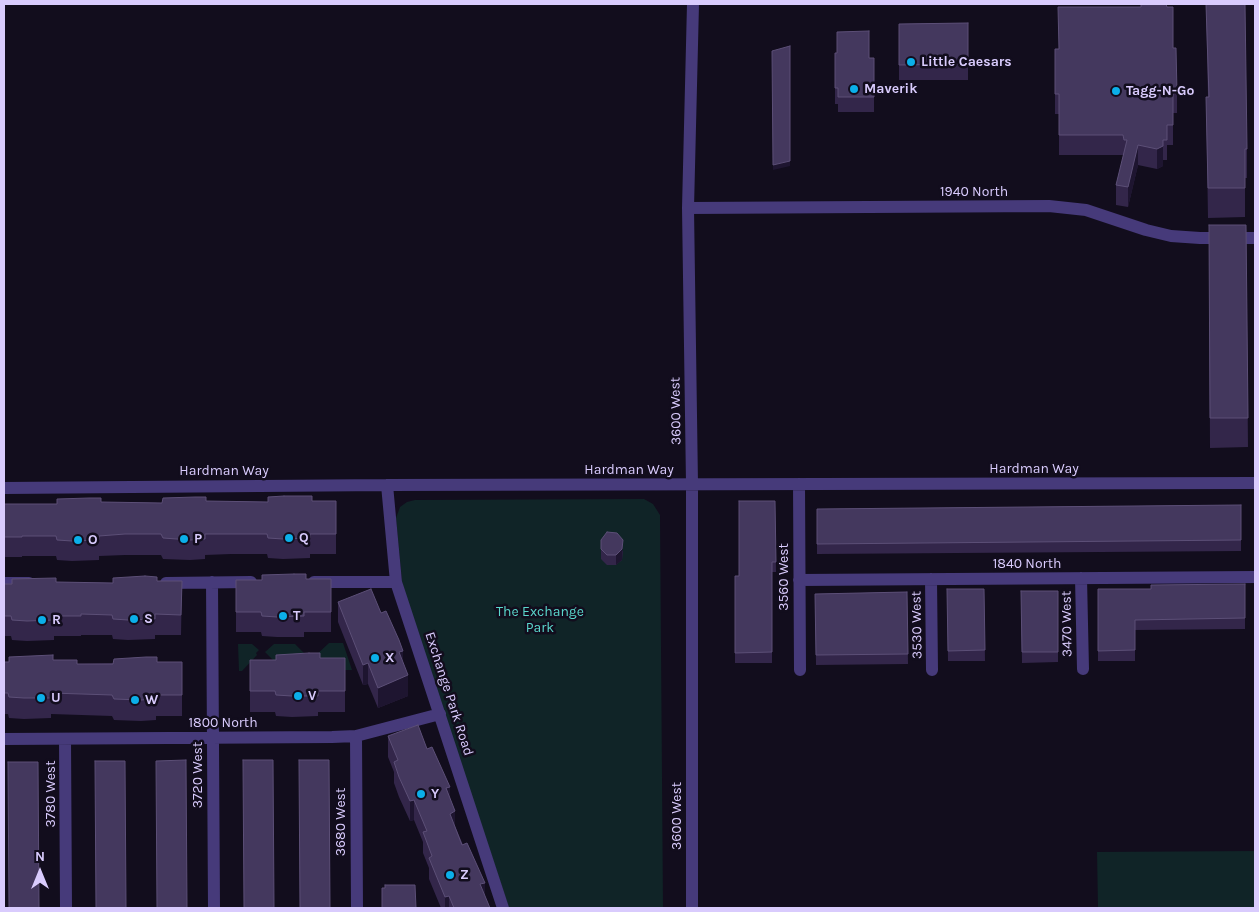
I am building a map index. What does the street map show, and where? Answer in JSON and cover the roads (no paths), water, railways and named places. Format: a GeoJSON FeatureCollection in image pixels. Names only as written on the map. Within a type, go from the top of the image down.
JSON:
{"type":"FeatureCollection","features":[{"type":"Feature","properties":{"kind":"street","name":"3600 West"},"geometry":{"type":"LineString","coordinates":[[692,908],[692,484],[688,208],[693,4]]}},
{"type":"Feature","properties":{"kind":"street","name":"1940 North"},"geometry":{"type":"LineString","coordinates":[[688,208],[1050,206],[1086,210],[1146,230],[1172,236],[1255,238]]}},
{"type":"Feature","properties":{"kind":"street","name":"Hardman Way"},"geometry":{"type":"LineString","coordinates":[[4,488],[1255,483]]}},
{"type":"Feature","properties":{"kind":"street","name":"3560 West"},"geometry":{"type":"LineString","coordinates":[[799,484],[800,670]]}},
{"type":"Feature","properties":{"kind":"street","name":"Exchange Park Road"},"geometry":{"type":"LineString","coordinates":[[387,485],[396,582],[503,908]]}},
{"type":"Feature","properties":{"kind":"street","name":"1840 North"},"geometry":{"type":"LineString","coordinates":[[799,580],[1255,576]]}},
{"type":"Feature","properties":{"kind":"street","name":"3470 West"},"geometry":{"type":"LineString","coordinates":[[1081,578],[1083,669]]}},
{"type":"Feature","properties":{"kind":"street","name":"3530 West"},"geometry":{"type":"LineString","coordinates":[[931,579],[932,670]]}},
{"type":"Feature","properties":{"kind":"street","name":"3720 West"},"geometry":{"type":"LineString","coordinates":[[212,582],[214,908]]}},
{"type":"Feature","properties":{"kind":"street"},"geometry":{"type":"LineString","coordinates":[[153,583],[266,582]]}},
{"type":"Feature","properties":{"kind":"street"},"geometry":{"type":"LineString","coordinates":[[304,582],[396,582]]}},
{"type":"Feature","properties":{"kind":"street"},"geometry":{"type":"LineString","coordinates":[[4,584],[44,583]]}},
{"type":"Feature","properties":{"kind":"street","name":"1800 North"},"geometry":{"type":"LineString","coordinates":[[4,739],[332,738],[356,736],[440,714]]}},
{"type":"Feature","properties":{"kind":"street","name":"3680 West"},"geometry":{"type":"LineString","coordinates":[[356,736],[357,908]]}},
{"type":"Feature","properties":{"kind":"street","name":"3780 West"},"geometry":{"type":"LineString","coordinates":[[65,739],[66,908]]}},
{"type":"Feature","properties":{"kind":"place","name":"Little Caesars"},"geometry":{"type":"Point","coordinates":[911,62]}},
{"type":"Feature","properties":{"kind":"place","name":"Maverik"},"geometry":{"type":"Point","coordinates":[854,89]}},
{"type":"Feature","properties":{"kind":"place","name":"Tagg-N-Go"},"geometry":{"type":"Point","coordinates":[1116,91]}},
{"type":"Feature","properties":{"kind":"place","name":"Q"},"geometry":{"type":"Point","coordinates":[289,538]}},
{"type":"Feature","properties":{"kind":"place","name":"P"},"geometry":{"type":"Point","coordinates":[184,539]}},
{"type":"Feature","properties":{"kind":"place","name":"O"},"geometry":{"type":"Point","coordinates":[78,540]}},
{"type":"Feature","properties":{"kind":"place","name":"T"},"geometry":{"type":"Point","coordinates":[283,616]}},
{"type":"Feature","properties":{"kind":"place","name":"S"},"geometry":{"type":"Point","coordinates":[134,619]}},
{"type":"Feature","properties":{"kind":"place","name":"R"},"geometry":{"type":"Point","coordinates":[42,620]}},
{"type":"Feature","properties":{"kind":"place","name":"X"},"geometry":{"type":"Point","coordinates":[375,658]}},
{"type":"Feature","properties":{"kind":"place","name":"V"},"geometry":{"type":"Point","coordinates":[298,696]}},
{"type":"Feature","properties":{"kind":"place","name":"U"},"geometry":{"type":"Point","coordinates":[41,698]}},
{"type":"Feature","properties":{"kind":"place","name":"W"},"geometry":{"type":"Point","coordinates":[135,700]}},
{"type":"Feature","properties":{"kind":"place","name":"Y"},"geometry":{"type":"Point","coordinates":[421,794]}},
{"type":"Feature","properties":{"kind":"place","name":"Z"},"geometry":{"type":"Point","coordinates":[450,875]}},
{"type":"Feature","properties":{"kind":"park label","name":"The Exchange Park"},"geometry":{"type":"Point","coordinates":[540,620]}}]}
